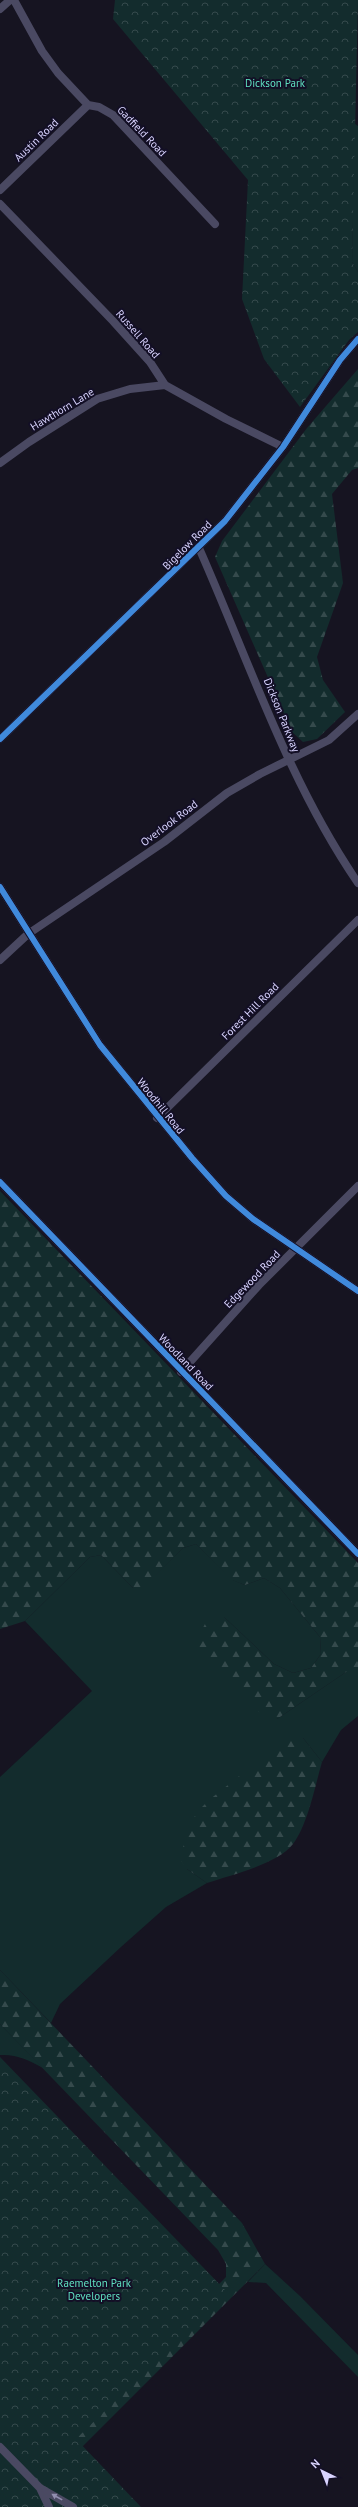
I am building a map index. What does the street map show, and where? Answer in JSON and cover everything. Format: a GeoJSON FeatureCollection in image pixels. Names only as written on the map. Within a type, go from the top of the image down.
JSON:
{"type":"FeatureCollection","features":[{"type":"Feature","properties":{"kind":"street"},"geometry":{"type":"LineString","coordinates":[[0,9],[10,0]]}},
{"type":"Feature","properties":{"kind":"street"},"geometry":{"type":"LineString","coordinates":[[14,0],[49,62],[88,105]]}},
{"type":"Feature","properties":{"kind":"street","name":"Austin Road"},"geometry":{"type":"LineString","coordinates":[[0,190],[88,105]]}},
{"type":"Feature","properties":{"kind":"street","name":"Gadfield Road"},"geometry":{"type":"LineString","coordinates":[[88,105],[99,106],[113,115],[215,224]]}},
{"type":"Feature","properties":{"kind":"street","name":"Russell Road"},"geometry":{"type":"LineString","coordinates":[[0,204],[113,321],[150,362],[165,385],[226,419],[283,447]]}},
{"type":"Feature","properties":{"kind":"street","name":"Bigelow Road"},"geometry":{"type":"LineString","coordinates":[[0,739],[199,548],[244,498],[283,447],[340,360],[358,339]]}},
{"type":"Feature","properties":{"kind":"street","name":"Hawthorn Lane"},"geometry":{"type":"LineString","coordinates":[[0,463],[29,442],[97,399],[130,389],[165,385]]}},
{"type":"Feature","properties":{"kind":"street","name":"Dickson Parkway"},"geometry":{"type":"LineString","coordinates":[[199,548],[289,760],[315,812],[358,883]]}},
{"type":"Feature","properties":{"kind":"street","name":"Overlook Road"},"geometry":{"type":"LineString","coordinates":[[0,960],[28,934],[164,842],[227,793],[329,740],[358,714]]}},
{"type":"Feature","properties":{"kind":"street","name":"Woodhill Road"},"geometry":{"type":"LineString","coordinates":[[0,887],[91,1033],[157,1118],[226,1196],[253,1219],[296,1250],[358,1291]]}},
{"type":"Feature","properties":{"kind":"street","name":"Forest Hill Road"},"geometry":{"type":"LineString","coordinates":[[157,1118],[358,920]]}},
{"type":"Feature","properties":{"kind":"street","name":"Woodland Road"},"geometry":{"type":"LineString","coordinates":[[0,1182],[181,1372],[358,1554]]}},
{"type":"Feature","properties":{"kind":"street","name":"Edgewood Road"},"geometry":{"type":"LineString","coordinates":[[181,1372],[260,1285],[358,1186]]}},
{"type":"Feature","properties":{"kind":"street"},"geometry":{"type":"LineString","coordinates":[[0,2447],[40,2488],[73,2507]]}},
{"type":"Feature","properties":{"kind":"street"},"geometry":{"type":"LineString","coordinates":[[40,2488],[48,2507]]}},
{"type":"Feature","properties":{"kind":"green space","name":"Dickson Park"},"geometry":{"type":"Polygon","coordinates":[[[115,0],[358,0],[352,262],[358,272],[358,332],[349,340],[300,407],[264,359],[242,299],[248,180],[113,19],[115,0]]]}},
{"type":"Feature","properties":{"kind":"green space"},"geometry":{"type":"Polygon","coordinates":[[[354,123],[358,126],[358,272],[352,262],[354,123]]]}},
{"type":"Feature","properties":{"kind":"green space"},"geometry":{"type":"Polygon","coordinates":[[[358,369],[358,468],[352,470],[332,494],[343,583],[317,657],[323,680],[345,712],[317,739],[303,742],[292,732],[215,557],[222,541],[307,428],[358,369]]]}},
{"type":"Feature","properties":{"kind":"green space"},"geometry":{"type":"Polygon","coordinates":[[[0,1191],[358,1563],[358,1672],[346,1672],[277,1719],[262,1715],[193,1647],[205,1624],[224,1617],[274,1664],[293,1673],[311,1668],[321,1654],[320,1637],[280,1588],[264,1578],[245,1585],[232,1580],[196,1544],[183,1548],[144,1588],[133,1588],[101,1555],[90,1557],[25,1621],[0,1629],[0,1191]]]}},
{"type":"Feature","properties":{"kind":"green space"},"geometry":{"type":"Polygon","coordinates":[[[196,1544],[233,1580],[245,1585],[264,1578],[280,1588],[320,1637],[321,1654],[311,1668],[293,1673],[274,1664],[224,1617],[277,1719],[346,1672],[358,1672],[358,1716],[341,1730],[322,1762],[303,1738],[187,1869],[207,1883],[166,1907],[121,1947],[60,2004],[51,2023],[0,1970],[0,1777],[92,1691],[25,1621],[90,1557],[101,1555],[133,1588],[143,1588],[183,1548],[196,1544]]]}},
{"type":"Feature","properties":{"kind":"green space"},"geometry":{"type":"Polygon","coordinates":[[[303,1738],[322,1762],[307,1816],[293,1844],[286,1851],[266,1863],[207,1883],[187,1869],[179,1858],[196,1813],[209,1800],[286,1739],[303,1738]]]}},
{"type":"Feature","properties":{"kind":"green space"},"geometry":{"type":"Polygon","coordinates":[[[0,1970],[242,2223],[265,2264],[83,2446],[74,2445],[0,2417],[83,2420],[226,2277],[226,2264],[218,2250],[0,2024],[0,1970]]]}},
{"type":"Feature","properties":{"kind":"green space"},"geometry":{"type":"Polygon","coordinates":[[[0,2024],[43,2068],[22,2058],[12,2055],[0,2055],[0,2024]]]}},
{"type":"Feature","properties":{"kind":"green space","name":"Raemelton Park Developers"},"geometry":{"type":"Polygon","coordinates":[[[0,2057],[227,2292],[76,2439],[141,2507],[0,2507],[0,2057]]]}},
{"type":"Feature","properties":{"kind":"green space"},"geometry":{"type":"Polygon","coordinates":[[[265,2264],[300,2296],[358,2355],[358,2377],[266,2283],[248,2282],[265,2264]]]}},
{"type":"Feature","properties":{"kind":"cycle path"},"geometry":{"type":"LineString","coordinates":[[0,739],[225,521],[283,447],[340,360],[358,339]]}},
{"type":"Feature","properties":{"kind":"cycle path"},"geometry":{"type":"LineString","coordinates":[[0,887],[100,1045],[192,1158],[226,1196],[253,1219],[358,1291]]}},
{"type":"Feature","properties":{"kind":"cycle path"},"geometry":{"type":"LineString","coordinates":[[0,1182],[358,1554]]}}]}
